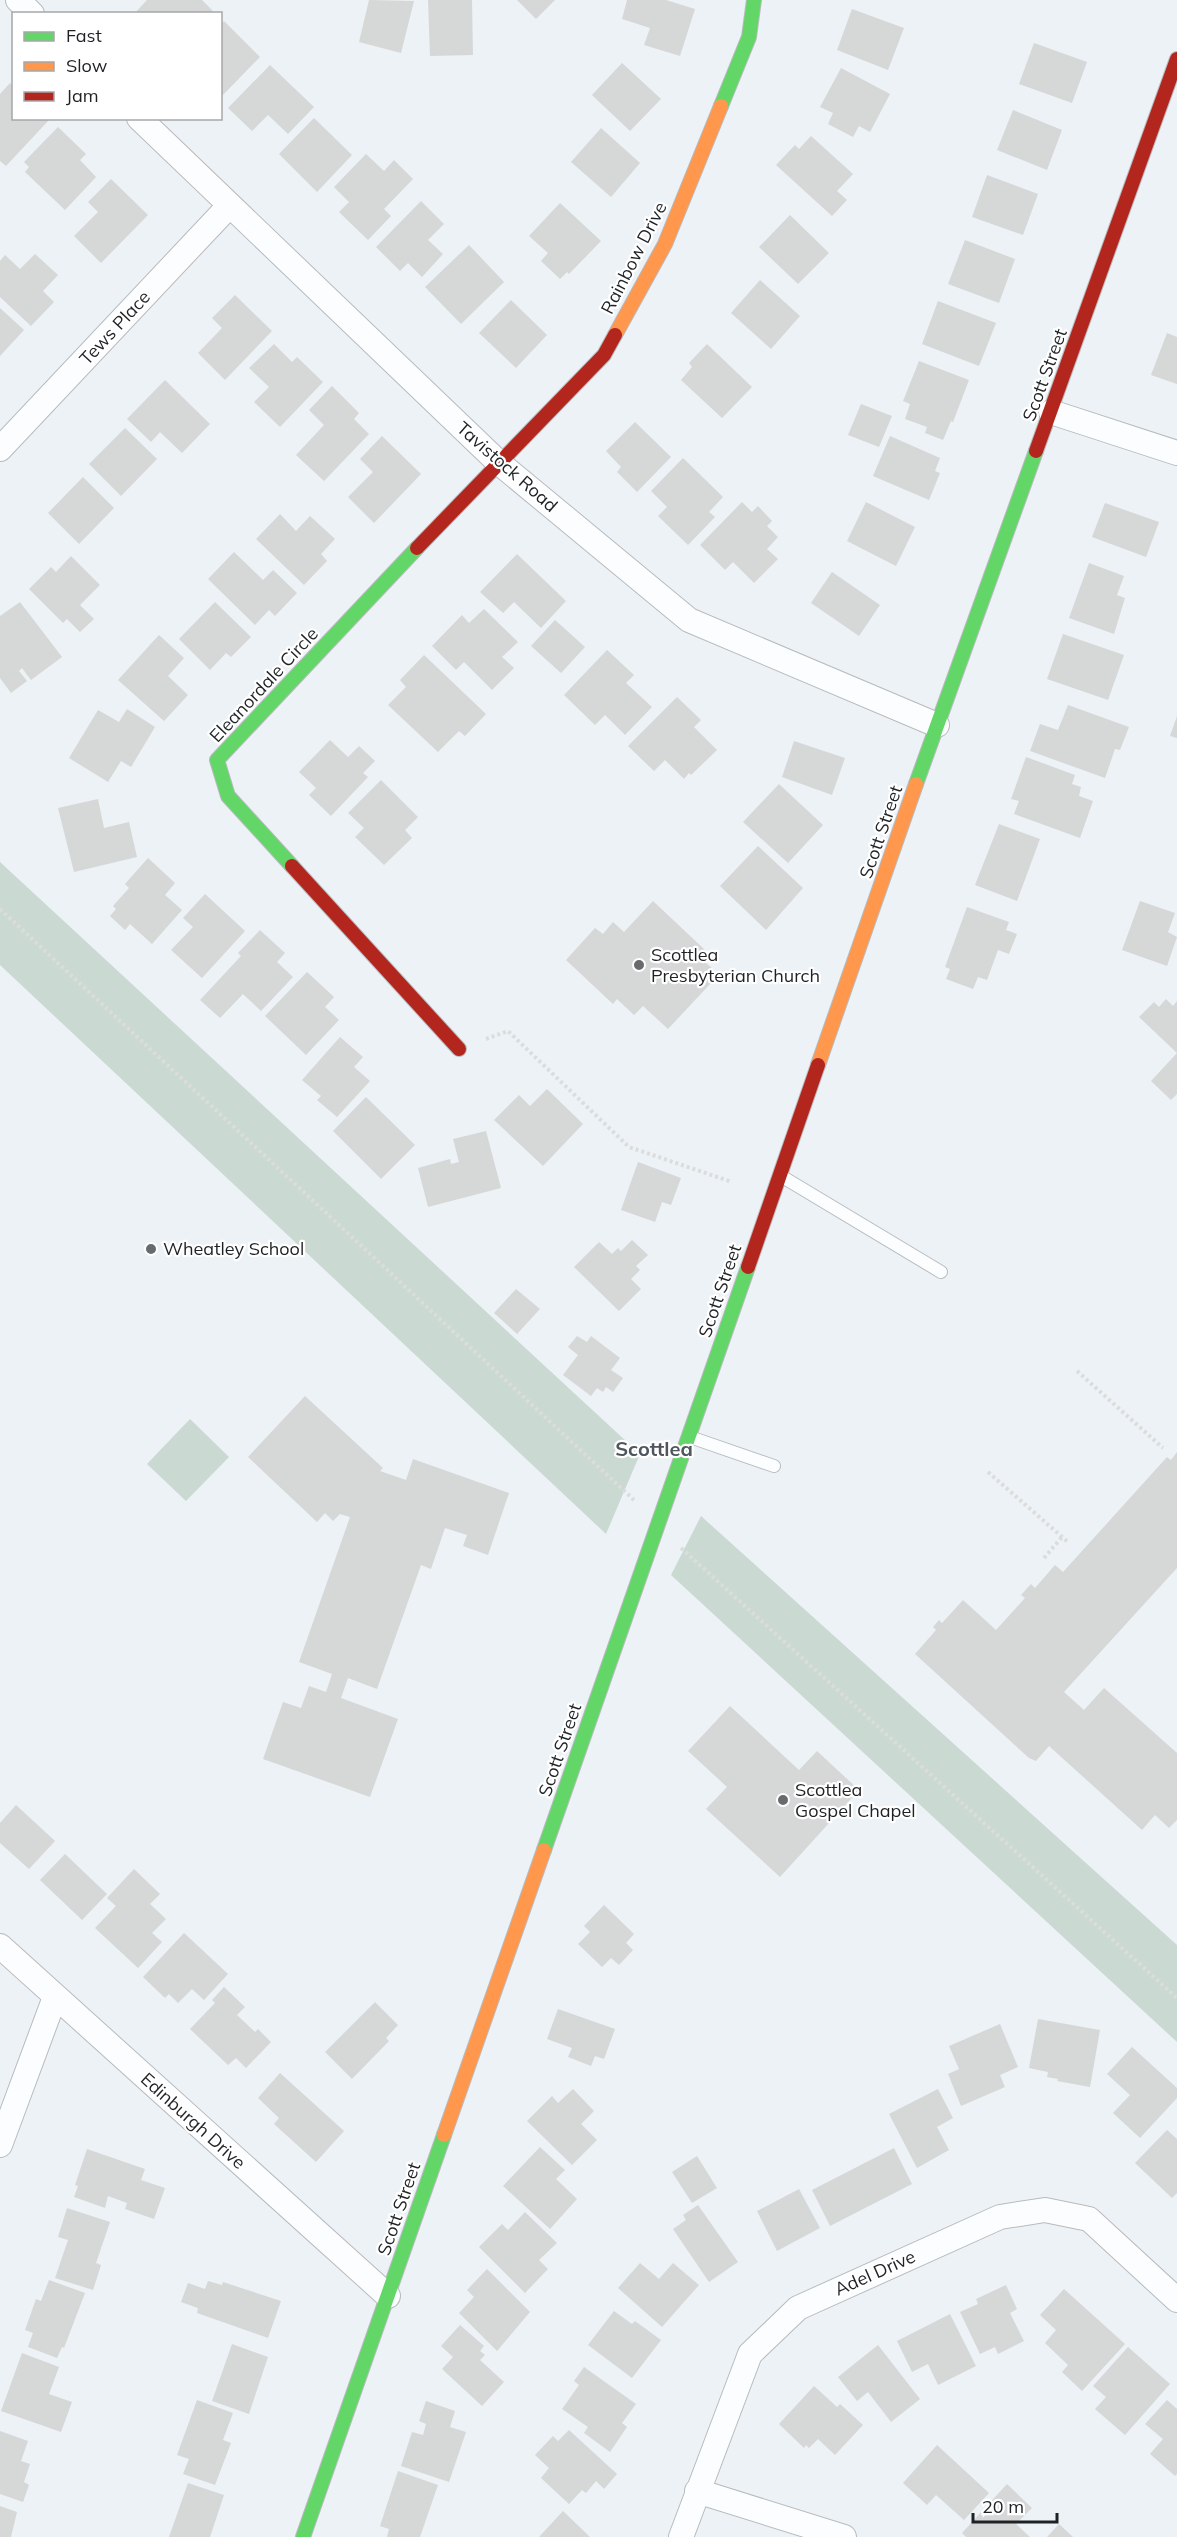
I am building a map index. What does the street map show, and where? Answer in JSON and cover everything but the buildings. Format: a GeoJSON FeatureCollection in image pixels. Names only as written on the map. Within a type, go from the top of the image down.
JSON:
{"type":"FeatureCollection","features":[{"type":"Feature","properties":{"kind":"main road","name":"Rainbow Drive"},"geometry":{"type":"LineString","coordinates":[[498,462],[604,355],[660,255],[749,37],[754,0]]}},
{"type":"Feature","properties":{"kind":"main road","name":"Scott Street"},"geometry":{"type":"LineString","coordinates":[[303,2537],[937,725],[1177,59]]}},
{"type":"Feature","properties":{"kind":"main road","name":"Eleanordale Circle"},"geometry":{"type":"LineString","coordinates":[[459,1049],[228,796],[217,760],[498,462]]}},
{"type":"Feature","properties":{"kind":"street"},"geometry":{"type":"LineString","coordinates":[[18,0],[30,12]]}},
{"type":"Feature","properties":{"kind":"street","name":"Tavistock Road"},"geometry":{"type":"LineString","coordinates":[[141,120],[498,462],[689,620],[937,725]]}},
{"type":"Feature","properties":{"kind":"street","name":"Tews Place"},"geometry":{"type":"LineString","coordinates":[[0,449],[229,206]]}},
{"type":"Feature","properties":{"kind":"street"},"geometry":{"type":"LineString","coordinates":[[1051,412],[1177,453]]}},
{"type":"Feature","properties":{"kind":"street","name":"Edinburgh Drive"},"geometry":{"type":"LineString","coordinates":[[0,1946],[388,2296]]}},
{"type":"Feature","properties":{"kind":"street"},"geometry":{"type":"LineString","coordinates":[[0,2145],[55,1997]]}},
{"type":"Feature","properties":{"kind":"street","name":"Adel Drive"},"geometry":{"type":"LineString","coordinates":[[681,2537],[750,2354],[798,2308],[1000,2217],[1045,2210],[1089,2219],[1177,2300]]}},
{"type":"Feature","properties":{"kind":"street"},"geometry":{"type":"LineString","coordinates":[[697,2491],[844,2537]]}},
{"type":"Feature","properties":{"kind":"lane"},"geometry":{"type":"LineString","coordinates":[[780,1175],[941,1272]]}},
{"type":"Feature","properties":{"kind":"lane"},"geometry":{"type":"LineString","coordinates":[[689,1436],[774,1466]]}},
{"type":"Feature","properties":{"kind":"path"},"geometry":{"type":"LineString","coordinates":[[0,909],[626,1492]]}},
{"type":"Feature","properties":{"kind":"path"},"geometry":{"type":"LineString","coordinates":[[459,1049],[508,1031],[629,1147],[732,1182]]}},
{"type":"Feature","properties":{"kind":"path"},"geometry":{"type":"LineString","coordinates":[[1077,1371],[1163,1448]]}},
{"type":"Feature","properties":{"kind":"path"},"geometry":{"type":"LineString","coordinates":[[988,1472],[1069,1544]]}},
{"type":"Feature","properties":{"kind":"path"},"geometry":{"type":"LineString","coordinates":[[1044,1558],[1062,1537]]}},
{"type":"Feature","properties":{"kind":"path"},"geometry":{"type":"LineString","coordinates":[[675,1543],[1177,1998]]}},
{"type":"Feature","properties":{"kind":"shaded area"},"geometry":{"type":"Polygon","coordinates":[[[0,862],[640,1454],[606,1534],[0,965],[0,862]]]}},
{"type":"Feature","properties":{"kind":"shaded area"},"geometry":{"type":"Polygon","coordinates":[[[190,1419],[229,1457],[186,1501],[147,1464],[190,1419]]]}},
{"type":"Feature","properties":{"kind":"shaded area"},"geometry":{"type":"Polygon","coordinates":[[[701,1516],[1177,1945],[1177,2042],[671,1575],[701,1516]]]}},
{"type":"Feature","properties":{"kind":"traffic: fast"},"geometry":{"type":"LineString","coordinates":[[721,106],[749,37],[754,0]]}},
{"type":"Feature","properties":{"kind":"traffic: fast"},"geometry":{"type":"LineString","coordinates":[[916,784],[1036,451]]}},
{"type":"Feature","properties":{"kind":"traffic: fast"},"geometry":{"type":"LineString","coordinates":[[292,866],[228,796],[217,760],[417,548]]}},
{"type":"Feature","properties":{"kind":"traffic: fast"},"geometry":{"type":"LineString","coordinates":[[544,1850],[748,1267]]}},
{"type":"Feature","properties":{"kind":"traffic: fast"},"geometry":{"type":"LineString","coordinates":[[303,2537],[444,2135]]}},
{"type":"Feature","properties":{"kind":"traffic: slow"},"geometry":{"type":"LineString","coordinates":[[615,335],[665,244],[721,106]]}},
{"type":"Feature","properties":{"kind":"traffic: slow"},"geometry":{"type":"LineString","coordinates":[[818,1065],[916,784]]}},
{"type":"Feature","properties":{"kind":"traffic: slow"},"geometry":{"type":"LineString","coordinates":[[444,2135],[544,1850]]}},
{"type":"Feature","properties":{"kind":"traffic: jam"},"geometry":{"type":"LineString","coordinates":[[1036,451],[1177,59]]}},
{"type":"Feature","properties":{"kind":"traffic: jam"},"geometry":{"type":"LineString","coordinates":[[417,548],[604,355],[615,335]]}},
{"type":"Feature","properties":{"kind":"traffic: jam"},"geometry":{"type":"LineString","coordinates":[[292,866],[459,1049]]}},
{"type":"Feature","properties":{"kind":"traffic: jam"},"geometry":{"type":"LineString","coordinates":[[748,1267],[818,1065]]}},
{"type":"Feature","properties":{"kind":"place","name":"Scottlea Presbyterian Church"},"geometry":{"type":"Point","coordinates":[639,965]}},
{"type":"Feature","properties":{"kind":"place","name":"Wheatley School"},"geometry":{"type":"Point","coordinates":[151,1249]}},
{"type":"Feature","properties":{"kind":"place","name":"Scottlea Gospel Chapel"},"geometry":{"type":"Point","coordinates":[783,1800]}},
{"type":"Feature","properties":{"kind":"district","name":"Scottlea"},"geometry":{"type":"Point","coordinates":[654,1449]}}]}
